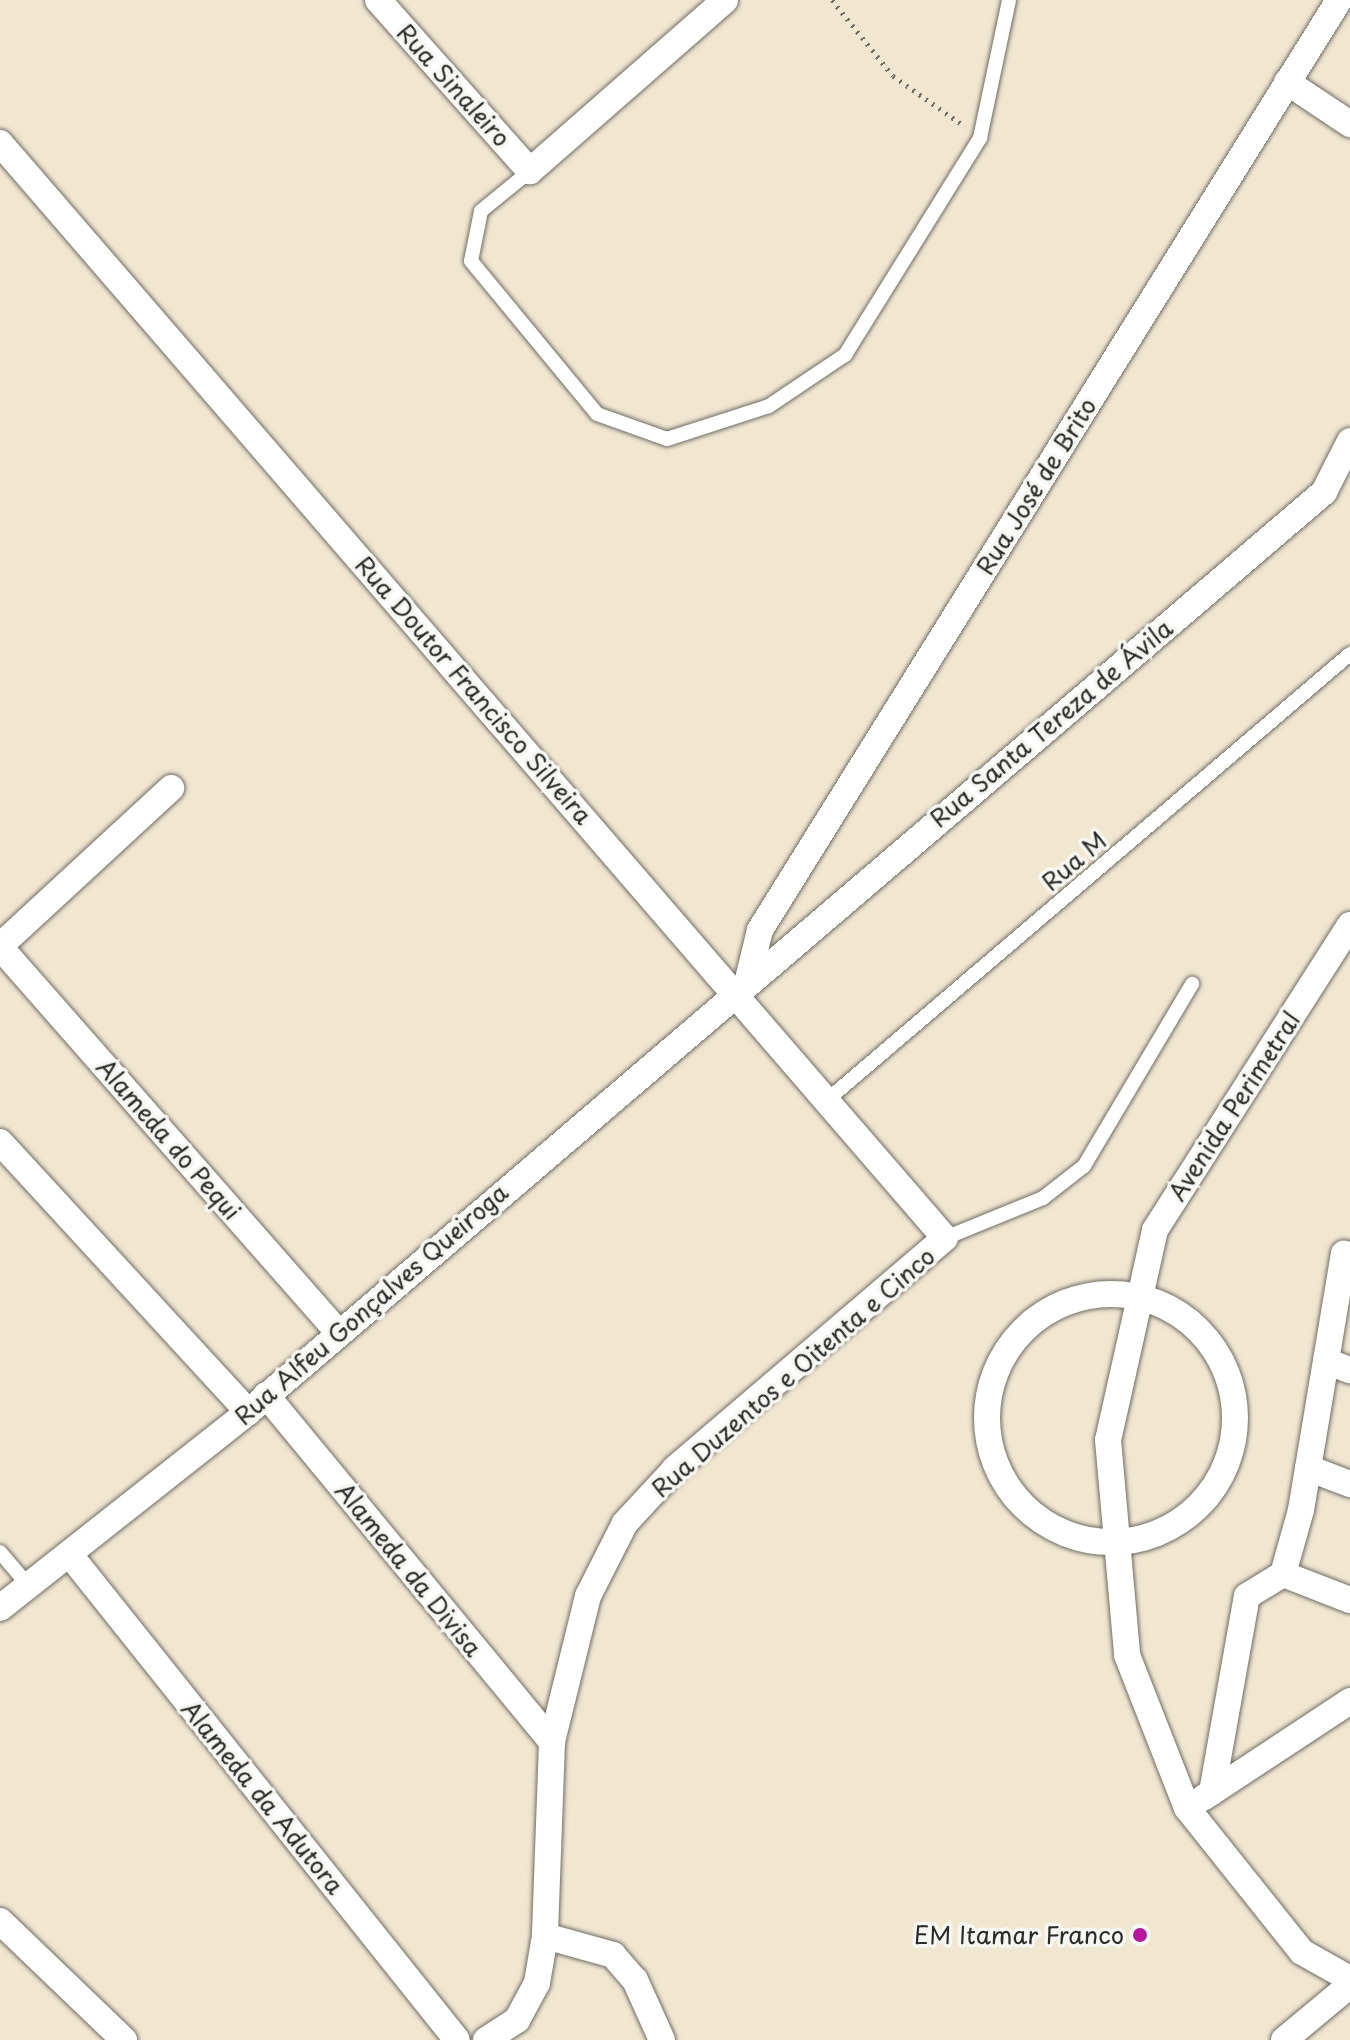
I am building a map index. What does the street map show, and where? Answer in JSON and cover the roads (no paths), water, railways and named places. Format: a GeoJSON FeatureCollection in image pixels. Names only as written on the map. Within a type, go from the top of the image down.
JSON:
{"type":"FeatureCollection","features":[{"type":"Feature","properties":{"kind":"street","name":"Rua Sinaleiro"},"geometry":{"type":"LineString","coordinates":[[378,0],[530,171]]}},
{"type":"Feature","properties":{"kind":"street"},"geometry":{"type":"LineString","coordinates":[[530,171],[725,0]]}},
{"type":"Feature","properties":{"kind":"street","name":"Rua José de Brito"},"geometry":{"type":"LineString","coordinates":[[742,985],[760,930],[1339,0]]}},
{"type":"Feature","properties":{"kind":"street"},"geometry":{"type":"LineString","coordinates":[[1287,82],[1350,124]]}},
{"type":"Feature","properties":{"kind":"street","name":"Rua Doutor Francisco Silveira"},"geometry":{"type":"LineString","coordinates":[[0,143],[742,985],[826,1101],[945,1238]]}},
{"type":"Feature","properties":{"kind":"street","name":"Rua Santa Tereza de Ávila"},"geometry":{"type":"LineString","coordinates":[[742,985],[1324,492],[1350,441]]}},
{"type":"Feature","properties":{"kind":"street"},"geometry":{"type":"LineString","coordinates":[[0,946],[171,788]]}},
{"type":"Feature","properties":{"kind":"street","name":"Avenida Perimetral"},"geometry":{"type":"LineString","coordinates":[[1348,934],[1155,1230],[1136,1296],[1108,1440],[1127,1655],[1187,1808],[1302,1952],[1350,1979]]}},
{"type":"Feature","properties":{"kind":"street","name":"Alameda do Pequi"},"geometry":{"type":"LineString","coordinates":[[0,946],[338,1332]]}},
{"type":"Feature","properties":{"kind":"street","name":"Rua Alfeu Gonçalves Queiroga"},"geometry":{"type":"LineString","coordinates":[[0,1608],[257,1404],[742,985]]}},
{"type":"Feature","properties":{"kind":"street","name":"Alameda da Divisa"},"geometry":{"type":"LineString","coordinates":[[0,1142],[257,1404],[552,1742]]}},
{"type":"Feature","properties":{"kind":"street","name":"Rua Duzentos e Oitenta e Cinco"},"geometry":{"type":"LineString","coordinates":[[486,2040],[517,2020],[537,1983],[545,1936],[552,1742],[588,1596],[625,1523],[675,1469],[945,1238]]}},
{"type":"Feature","properties":{"kind":"street"},"geometry":{"type":"LineString","coordinates":[[1212,1792],[1247,1596],[1283,1574],[1308,1468],[1338,1366],[1347,1255]]}},
{"type":"Feature","properties":{"kind":"street"},"geometry":{"type":"LineString","coordinates":[[1136,1296],[1178,1313],[1211,1344],[1231,1384],[1236,1430],[1224,1473],[1198,1509],[1160,1534],[1116,1543],[1076,1538],[1040,1521],[1012,1493],[994,1458],[987,1418],[993,1379],[1011,1344],[1039,1316],[1075,1299],[1136,1296]]}},
{"type":"Feature","properties":{"kind":"street"},"geometry":{"type":"LineString","coordinates":[[1308,1468],[1350,1484]]}},
{"type":"Feature","properties":{"kind":"street","name":"Alameda da Adutora"},"geometry":{"type":"LineString","coordinates":[[70,1555],[457,2040]]}},
{"type":"Feature","properties":{"kind":"street"},"geometry":{"type":"LineString","coordinates":[[1283,1574],[1350,1600]]}},
{"type":"Feature","properties":{"kind":"street"},"geometry":{"type":"LineString","coordinates":[[1187,1808],[1350,1701]]}},
{"type":"Feature","properties":{"kind":"street"},"geometry":{"type":"LineString","coordinates":[[0,1921],[124,2040]]}},
{"type":"Feature","properties":{"kind":"street"},"geometry":{"type":"LineString","coordinates":[[545,1936],[613,1955],[635,1980],[662,2040]]}},
{"type":"Feature","properties":{"kind":"street"},"geometry":{"type":"LineString","coordinates":[[1284,2040],[1350,1985]]}},
{"type":"Feature","properties":{"kind":"lane"},"geometry":{"type":"LineString","coordinates":[[530,171],[481,211],[471,261],[597,414],[667,439],[769,406],[845,355],[980,138],[1009,0]]}},
{"type":"Feature","properties":{"kind":"lane","name":"Rua M"},"geometry":{"type":"LineString","coordinates":[[826,1101],[1350,654]]}},
{"type":"Feature","properties":{"kind":"lane"},"geometry":{"type":"LineString","coordinates":[[945,1238],[1043,1198],[1084,1166],[1192,984]]}},
{"type":"Feature","properties":{"kind":"lane"},"geometry":{"type":"LineString","coordinates":[[0,1552],[28,1585]]}},
{"type":"Feature","properties":{"kind":"place","name":"EM Itamar Franco"},"geometry":{"type":"Point","coordinates":[1140,1935]}}]}
